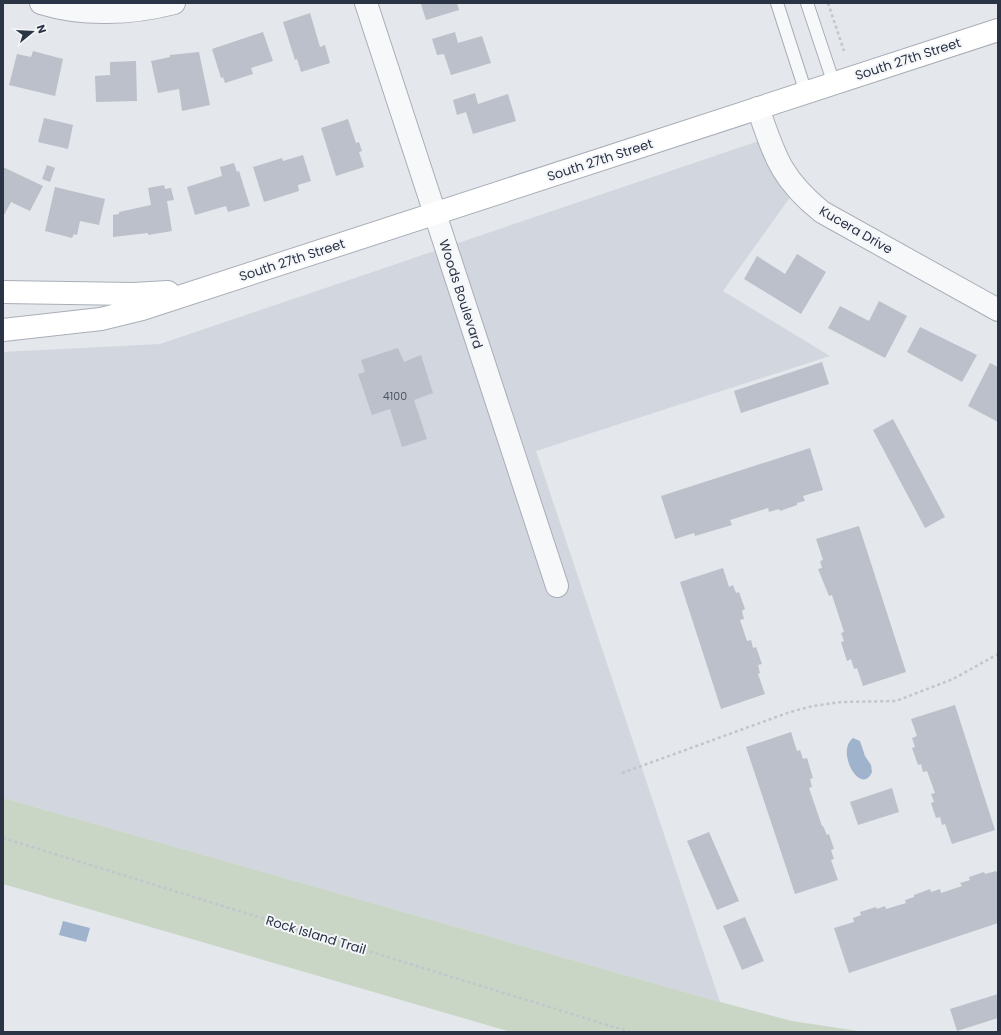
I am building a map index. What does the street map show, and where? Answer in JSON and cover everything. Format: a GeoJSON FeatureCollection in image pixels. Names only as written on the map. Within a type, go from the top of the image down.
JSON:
{"type":"FeatureCollection","features":[{"type":"Feature","properties":{"kind":"main road","name":"South 27th Street"},"geometry":{"type":"LineString","coordinates":[[3,330],[101,319],[142,309],[998,30]]}},
{"type":"Feature","properties":{"kind":"main road","name":"South 27th Street"},"geometry":{"type":"LineString","coordinates":[[3,292],[133,294],[203,288]]}},
{"type":"Feature","properties":{"kind":"main road"},"geometry":{"type":"LineString","coordinates":[[3,300],[25,292]]}},
{"type":"Feature","properties":{"kind":"street"},"geometry":{"type":"LineString","coordinates":[[41,3],[126,11],[174,3]]}},
{"type":"Feature","properties":{"kind":"street","name":"Woods Boulevard"},"geometry":{"type":"LineString","coordinates":[[366,3],[557,586]]}},
{"type":"Feature","properties":{"kind":"street","name":"Kucera Drive"},"geometry":{"type":"LineString","coordinates":[[758,108],[774,155],[786,177],[803,196],[822,212],[998,310]]}},
{"type":"Feature","properties":{"kind":"lane"},"geometry":{"type":"LineString","coordinates":[[776,3],[806,93]]}},
{"type":"Feature","properties":{"kind":"lane"},"geometry":{"type":"LineString","coordinates":[[807,3],[834,84]]}},
{"type":"Feature","properties":{"kind":"path"},"geometry":{"type":"LineString","coordinates":[[828,3],[844,51]]}},
{"type":"Feature","properties":{"kind":"path"},"geometry":{"type":"LineString","coordinates":[[622,773],[808,708],[841,702],[896,701],[953,679],[998,654]]}},
{"type":"Feature","properties":{"kind":"path","name":"Rock Island Trail"},"geometry":{"type":"LineString","coordinates":[[3,838],[630,1032]]}},
{"type":"Feature","properties":{"kind":"shaded area"},"geometry":{"type":"Polygon","coordinates":[[[768,138],[796,189],[723,291],[830,356],[536,451],[720,1002],[3,798],[3,352],[160,344],[768,138]]]}},
{"type":"Feature","properties":{"kind":"green space"},"geometry":{"type":"Polygon","coordinates":[[[3,798],[720,1002],[792,1021],[865,1032],[511,1032],[3,884],[3,798]]]}},
{"type":"Feature","properties":{"kind":"water"},"geometry":{"type":"Polygon","coordinates":[[[853,738],[860,741],[865,756],[871,765],[872,772],[867,778],[862,779],[856,776],[848,762],[848,745],[853,738]]]}},
{"type":"Feature","properties":{"kind":"water"},"geometry":{"type":"Polygon","coordinates":[[[63,921],[90,928],[86,942],[59,935],[63,921]]]}},
{"type":"Feature","properties":{"kind":"building"},"geometry":{"type":"Polygon","coordinates":[[[457,3],[459,10],[426,20],[421,4],[457,3]]]}},
{"type":"Feature","properties":{"kind":"building"},"geometry":{"type":"Polygon","coordinates":[[[310,13],[320,47],[325,45],[330,63],[301,72],[297,59],[295,60],[283,22],[310,13]]]}},
{"type":"Feature","properties":{"kind":"building"},"geometry":{"type":"Polygon","coordinates":[[[263,32],[273,61],[251,68],[253,74],[225,83],[223,77],[221,78],[212,49],[263,32]]]}},
{"type":"Feature","properties":{"kind":"building"},"geometry":{"type":"Polygon","coordinates":[[[455,32],[458,43],[482,36],[491,63],[451,75],[444,54],[437,55],[432,39],[455,32]]]}},
{"type":"Feature","properties":{"kind":"building"},"geometry":{"type":"Polygon","coordinates":[[[33,51],[63,59],[55,96],[9,85],[17,54],[31,57],[33,51]]]}},
{"type":"Feature","properties":{"kind":"building"},"geometry":{"type":"Polygon","coordinates":[[[199,52],[210,105],[182,111],[179,89],[158,93],[151,61],[170,57],[170,55],[199,52]]]}},
{"type":"Feature","properties":{"kind":"building"},"geometry":{"type":"Polygon","coordinates":[[[136,61],[137,101],[96,102],[95,76],[110,75],[110,62],[136,61]]]}},
{"type":"Feature","properties":{"kind":"building"},"geometry":{"type":"Polygon","coordinates":[[[475,93],[478,104],[508,94],[516,121],[473,134],[466,112],[457,115],[453,100],[475,93]]]}},
{"type":"Feature","properties":{"kind":"building"},"geometry":{"type":"Polygon","coordinates":[[[44,118],[73,125],[68,149],[38,142],[44,118]]]}},
{"type":"Feature","properties":{"kind":"building"},"geometry":{"type":"Polygon","coordinates":[[[348,119],[356,143],[359,142],[362,151],[359,152],[364,167],[336,176],[321,128],[348,119]]]}},
{"type":"Feature","properties":{"kind":"building"},"geometry":{"type":"Polygon","coordinates":[[[303,155],[311,181],[298,185],[299,191],[264,202],[253,167],[282,158],[283,161],[303,155]]]}},
{"type":"Feature","properties":{"kind":"building"},"geometry":{"type":"Polygon","coordinates":[[[234,163],[237,172],[239,171],[250,206],[228,212],[226,206],[195,215],[187,187],[222,176],[220,167],[234,163]]]}},
{"type":"Feature","properties":{"kind":"building"},"geometry":{"type":"Polygon","coordinates":[[[47,165],[55,168],[50,182],[42,179],[47,165]]]}},
{"type":"Feature","properties":{"kind":"building"},"geometry":{"type":"Polygon","coordinates":[[[3,167],[43,186],[30,211],[11,202],[3,217],[3,167]]]}},
{"type":"Feature","properties":{"kind":"building"},"geometry":{"type":"Polygon","coordinates":[[[164,185],[165,189],[171,188],[174,200],[167,201],[172,231],[148,235],[148,233],[113,237],[113,215],[119,214],[119,212],[151,205],[148,188],[164,185]]]}},
{"type":"Feature","properties":{"kind":"building"},"geometry":{"type":"Polygon","coordinates":[[[55,187],[105,199],[99,225],[80,221],[77,235],[74,234],[72,238],[45,231],[55,187]]]}},
{"type":"Feature","properties":{"kind":"building"},"geometry":{"type":"Polygon","coordinates":[[[797,254],[826,272],[801,314],[744,279],[757,256],[785,274],[797,254]]]}},
{"type":"Feature","properties":{"kind":"building"},"geometry":{"type":"Polygon","coordinates":[[[879,301],[907,316],[885,358],[828,328],[840,306],[869,321],[879,301]]]}},
{"type":"Feature","properties":{"kind":"building"},"geometry":{"type":"Polygon","coordinates":[[[920,327],[977,355],[962,382],[907,352],[920,327]]]}},
{"type":"Feature","properties":{"kind":"building"},"geometry":{"type":"Polygon","coordinates":[[[398,348],[404,362],[421,355],[433,393],[414,400],[427,439],[402,447],[390,409],[372,415],[358,374],[365,372],[361,360],[398,348]]]}},
{"type":"Feature","properties":{"kind":"building"},"geometry":{"type":"Polygon","coordinates":[[[822,362],[829,384],[741,413],[734,391],[822,362]]]}},
{"type":"Feature","properties":{"kind":"building"},"geometry":{"type":"Polygon","coordinates":[[[990,363],[998,367],[998,422],[968,406],[990,363]]]}},
{"type":"Feature","properties":{"kind":"building"},"geometry":{"type":"Polygon","coordinates":[[[893,419],[945,517],[925,528],[873,430],[893,419]]]}},
{"type":"Feature","properties":{"kind":"building"},"geometry":{"type":"Polygon","coordinates":[[[810,448],[823,490],[803,496],[805,501],[780,511],[779,509],[769,512],[768,508],[730,520],[732,525],[695,536],[694,533],[675,539],[661,496],[810,448]]]}},
{"type":"Feature","properties":{"kind":"building"},"geometry":{"type":"Polygon","coordinates":[[[859,526],[906,672],[863,686],[857,668],[854,669],[851,659],[847,661],[841,642],[844,641],[841,633],[844,632],[832,595],[829,596],[818,569],[822,568],[820,561],[823,560],[816,539],[859,526]]]}},
{"type":"Feature","properties":{"kind":"building"},"geometry":{"type":"Polygon","coordinates":[[[723,568],[729,587],[733,585],[736,593],[739,592],[745,609],[742,611],[744,619],[740,620],[747,641],[751,640],[753,648],[756,647],[762,664],[758,665],[760,673],[758,674],[765,694],[721,709],[680,582],[723,568]]]}},
{"type":"Feature","properties":{"kind":"building"},"geometry":{"type":"Polygon","coordinates":[[[955,705],[995,830],[952,844],[945,824],[942,825],[940,817],[936,818],[931,803],[934,802],[931,794],[935,793],[927,771],[923,772],[921,764],[918,765],[912,748],[915,747],[912,738],[917,736],[911,719],[955,705]]]}},
{"type":"Feature","properties":{"kind":"building"},"geometry":{"type":"Polygon","coordinates":[[[791,732],[797,751],[800,750],[803,759],[807,758],[813,778],[810,779],[812,787],[809,788],[822,826],[827,835],[829,834],[834,849],[831,850],[834,859],[831,860],[838,880],[795,894],[746,747],[791,732]]]}},
{"type":"Feature","properties":{"kind":"building"},"geometry":{"type":"Polygon","coordinates":[[[892,788],[899,812],[858,825],[850,802],[892,788]]]}},
{"type":"Feature","properties":{"kind":"building"},"geometry":{"type":"Polygon","coordinates":[[[709,832],[739,901],[717,910],[687,841],[709,832]]]}},
{"type":"Feature","properties":{"kind":"building"},"geometry":{"type":"Polygon","coordinates":[[[996,871],[998,874],[998,923],[849,973],[834,928],[854,922],[853,918],[861,915],[860,912],[876,907],[877,909],[885,906],[886,909],[906,903],[905,900],[930,889],[931,892],[940,889],[941,893],[962,886],[960,883],[970,880],[969,877],[984,872],[985,874],[996,871]]]}},
{"type":"Feature","properties":{"kind":"building"},"geometry":{"type":"Polygon","coordinates":[[[745,917],[764,961],[742,970],[723,926],[745,917]]]}},
{"type":"Feature","properties":{"kind":"building"},"geometry":{"type":"Polygon","coordinates":[[[998,994],[998,1018],[957,1031],[950,1009],[998,994]]]}}]}
